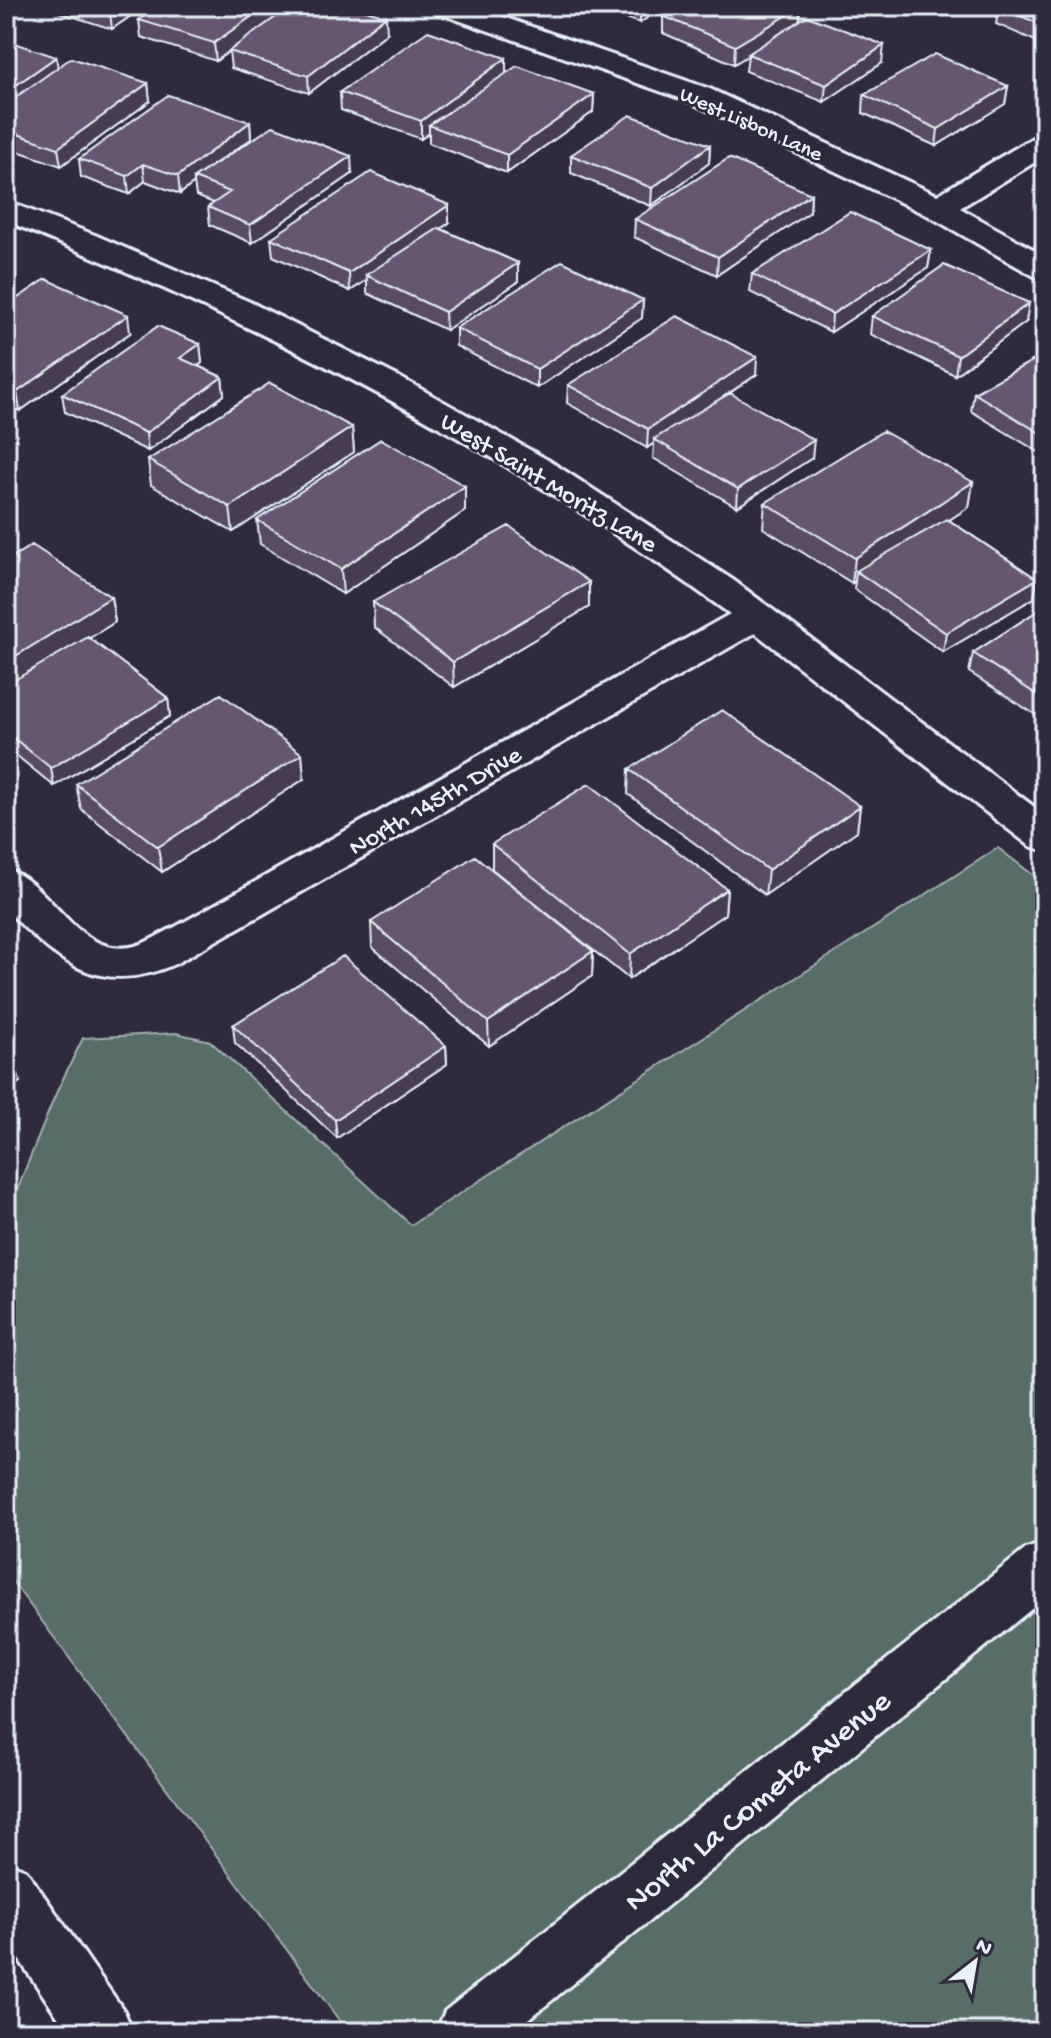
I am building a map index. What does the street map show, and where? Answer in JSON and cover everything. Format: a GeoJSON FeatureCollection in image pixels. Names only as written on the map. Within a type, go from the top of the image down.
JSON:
{"type":"FeatureCollection","features":[{"type":"Feature","properties":{"kind":"street","name":"West Lisbon Lane"},"geometry":{"type":"LineString","coordinates":[[445,6],[699,95],[938,208],[1045,269]]}},
{"type":"Feature","properties":{"kind":"street"},"geometry":{"type":"LineString","coordinates":[[938,208],[1045,143]]}},
{"type":"Feature","properties":{"kind":"street","name":"West Saint Moritz Lane"},"geometry":{"type":"LineString","coordinates":[[6,210],[239,309],[444,416],[608,513],[756,616],[1045,836]]}},
{"type":"Feature","properties":{"kind":"street","name":"North 145th Drive"},"geometry":{"type":"LineString","coordinates":[[6,884],[62,939],[85,955],[106,964],[134,962],[190,938],[756,616]]}},
{"type":"Feature","properties":{"kind":"street","name":"North La Cometa Avenue"},"geometry":{"type":"LineString","coordinates":[[466,2032],[1045,1566]]}},
{"type":"Feature","properties":{"kind":"street"},"geometry":{"type":"LineString","coordinates":[[6,1890],[103,2032]]}},
{"type":"Feature","properties":{"kind":"green space"},"geometry":{"type":"Polygon","coordinates":[[[998,848],[1045,884],[1045,2032],[348,2032],[6,1573],[6,1217],[57,1091],[83,1038],[176,1033],[210,1041],[411,1225],[998,848]]]}},
{"type":"Feature","properties":{"kind":"building"},"geometry":{"type":"Polygon","coordinates":[[[92,6],[118,6],[110,12],[92,6]]]}},
{"type":"Feature","properties":{"kind":"building"},"geometry":{"type":"Polygon","coordinates":[[[159,6],[266,6],[214,43],[139,20],[159,6]]]}},
{"type":"Feature","properties":{"kind":"building"},"geometry":{"type":"Polygon","coordinates":[[[291,6],[353,6],[386,16],[308,76],[229,51],[291,6]]]}},
{"type":"Feature","properties":{"kind":"building"},"geometry":{"type":"Polygon","coordinates":[[[681,6],[801,7],[735,46],[663,16],[681,6]]]}},
{"type":"Feature","properties":{"kind":"building"},"geometry":{"type":"Polygon","coordinates":[[[1045,6],[1045,26],[999,7],[1045,6]]]}},
{"type":"Feature","properties":{"kind":"building"},"geometry":{"type":"Polygon","coordinates":[[[807,16],[884,45],[826,85],[748,54],[807,16]]]}},
{"type":"Feature","properties":{"kind":"building"},"geometry":{"type":"Polygon","coordinates":[[[428,31],[506,58],[421,121],[340,92],[428,31]]]}},
{"type":"Feature","properties":{"kind":"building"},"geometry":{"type":"Polygon","coordinates":[[[6,40],[56,57],[6,92],[6,40]]]}},
{"type":"Feature","properties":{"kind":"building"},"geometry":{"type":"Polygon","coordinates":[[[935,54],[1008,86],[938,129],[864,95],[935,54]]]}},
{"type":"Feature","properties":{"kind":"building"},"geometry":{"type":"Polygon","coordinates":[[[71,58],[148,83],[58,148],[6,130],[6,104],[71,58]]]}},
{"type":"Feature","properties":{"kind":"building"},"geometry":{"type":"Polygon","coordinates":[[[517,66],[594,94],[507,155],[429,125],[517,66]]]}},
{"type":"Feature","properties":{"kind":"building"},"geometry":{"type":"Polygon","coordinates":[[[168,95],[250,122],[178,176],[143,164],[127,176],[79,159],[168,95]]]}},
{"type":"Feature","properties":{"kind":"building"},"geometry":{"type":"Polygon","coordinates":[[[630,115],[710,145],[652,188],[571,155],[630,115]]]}},
{"type":"Feature","properties":{"kind":"building"},"geometry":{"type":"Polygon","coordinates":[[[273,126],[351,156],[250,225],[208,207],[230,192],[194,178],[273,126]]]}},
{"type":"Feature","properties":{"kind":"building"},"geometry":{"type":"Polygon","coordinates":[[[729,158],[811,194],[718,257],[635,219],[729,158]]]}},
{"type":"Feature","properties":{"kind":"building"},"geometry":{"type":"Polygon","coordinates":[[[371,172],[449,205],[349,273],[271,238],[371,172]]]}},
{"type":"Feature","properties":{"kind":"building"},"geometry":{"type":"Polygon","coordinates":[[[850,212],[931,250],[832,314],[752,274],[850,212]]]}},
{"type":"Feature","properties":{"kind":"building"},"geometry":{"type":"Polygon","coordinates":[[[439,228],[518,263],[445,312],[366,275],[439,228]]]}},
{"type":"Feature","properties":{"kind":"building"},"geometry":{"type":"Polygon","coordinates":[[[562,261],[643,300],[537,369],[456,328],[562,261]]]}},
{"type":"Feature","properties":{"kind":"building"},"geometry":{"type":"Polygon","coordinates":[[[944,265],[1029,303],[958,356],[872,316],[944,265]]]}},
{"type":"Feature","properties":{"kind":"building"},"geometry":{"type":"Polygon","coordinates":[[[46,279],[128,315],[17,392],[6,387],[6,306],[46,279]]]}},
{"type":"Feature","properties":{"kind":"building"},"geometry":{"type":"Polygon","coordinates":[[[677,316],[757,357],[648,429],[568,385],[677,316]]]}},
{"type":"Feature","properties":{"kind":"building"},"geometry":{"type":"Polygon","coordinates":[[[158,326],[200,344],[180,358],[222,377],[146,433],[62,394],[158,326]]]}},
{"type":"Feature","properties":{"kind":"building"},"geometry":{"type":"Polygon","coordinates":[[[1045,354],[1045,436],[974,393],[1045,354]]]}},
{"type":"Feature","properties":{"kind":"building"},"geometry":{"type":"Polygon","coordinates":[[[270,383],[352,427],[230,507],[148,460],[270,383]]]}},
{"type":"Feature","properties":{"kind":"building"},"geometry":{"type":"Polygon","coordinates":[[[730,393],[814,440],[738,489],[654,439],[730,393]]]}},
{"type":"Feature","properties":{"kind":"building"},"geometry":{"type":"Polygon","coordinates":[[[883,431],[973,482],[855,558],[765,503],[883,431]]]}},
{"type":"Feature","properties":{"kind":"building"},"geometry":{"type":"Polygon","coordinates":[[[381,439],[465,486],[341,569],[257,520],[381,439]]]}},
{"type":"Feature","properties":{"kind":"building"},"geometry":{"type":"Polygon","coordinates":[[[947,519],[1037,579],[946,633],[856,571],[947,519]]]}},
{"type":"Feature","properties":{"kind":"building"},"geometry":{"type":"Polygon","coordinates":[[[509,526],[589,582],[453,662],[373,602],[509,526]]]}},
{"type":"Feature","properties":{"kind":"building"},"geometry":{"type":"Polygon","coordinates":[[[32,545],[111,597],[6,662],[6,561],[32,545]]]}},
{"type":"Feature","properties":{"kind":"building"},"geometry":{"type":"Polygon","coordinates":[[[1045,606],[1045,700],[973,653],[1045,606]]]}},
{"type":"Feature","properties":{"kind":"building"},"geometry":{"type":"Polygon","coordinates":[[[88,637],[168,698],[51,768],[6,732],[6,685],[88,637]]]}},
{"type":"Feature","properties":{"kind":"building"},"geometry":{"type":"Polygon","coordinates":[[[221,694],[302,754],[158,847],[76,784],[221,694]]]}},
{"type":"Feature","properties":{"kind":"building"},"geometry":{"type":"Polygon","coordinates":[[[722,710],[860,806],[768,870],[629,769],[722,710]]]}},
{"type":"Feature","properties":{"kind":"building"},"geometry":{"type":"Polygon","coordinates":[[[589,784],[727,889],[630,954],[492,844],[589,784]]]}},
{"type":"Feature","properties":{"kind":"building"},"geometry":{"type":"Polygon","coordinates":[[[475,856],[593,951],[488,1022],[371,922],[475,856]]]}},
{"type":"Feature","properties":{"kind":"building"},"geometry":{"type":"Polygon","coordinates":[[[343,956],[446,1046],[335,1120],[233,1025],[343,956]]]}},
{"type":"Feature","properties":{"kind":"building"},"geometry":{"type":"Polygon","coordinates":[[[6,1050],[14,1058],[6,1063],[6,1050]]]}}]}
